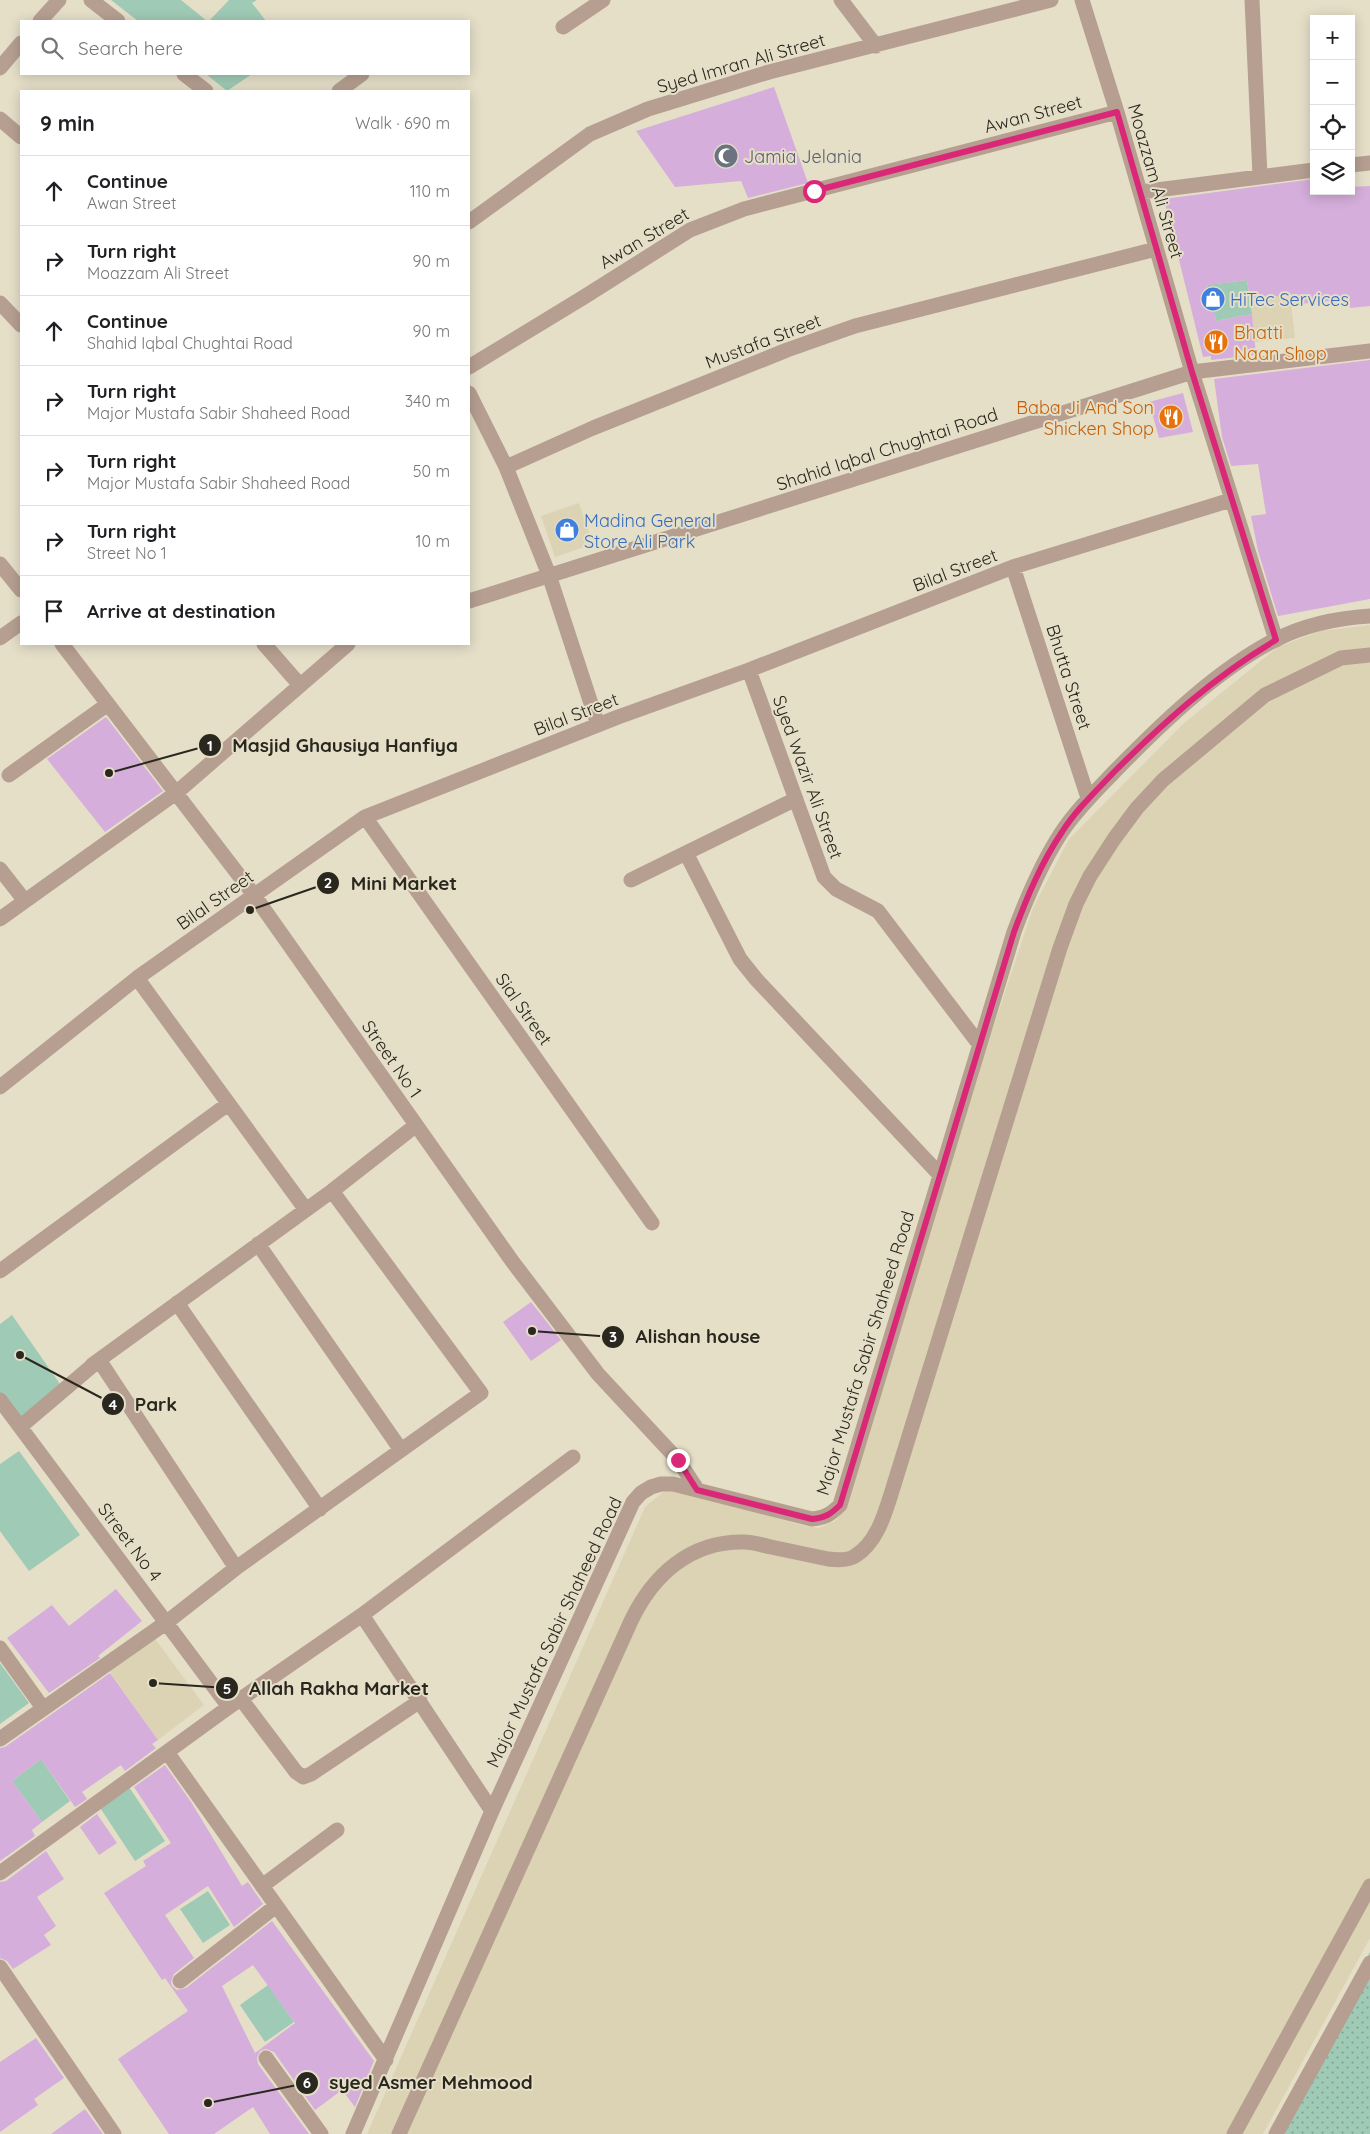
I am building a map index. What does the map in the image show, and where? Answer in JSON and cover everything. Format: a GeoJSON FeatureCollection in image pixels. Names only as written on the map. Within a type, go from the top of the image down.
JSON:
{"type":"FeatureCollection","features":[{"type":"Feature","properties":{"kind":"street"},"geometry":{"type":"LineString","coordinates":[[41,20],[58,0]]}},
{"type":"Feature","properties":{"kind":"street"},"geometry":{"type":"LineString","coordinates":[[91,0],[117,20]]}},
{"type":"Feature","properties":{"kind":"street"},"geometry":{"type":"LineString","coordinates":[[563,27],[602,0]]}},
{"type":"Feature","properties":{"kind":"street"},"geometry":{"type":"LineString","coordinates":[[841,0],[876,46]]}},
{"type":"Feature","properties":{"kind":"street","name":"Syed Imran Ali Street"},"geometry":{"type":"LineString","coordinates":[[470,221],[590,134],[648,109],[760,75],[1051,0]]}},
{"type":"Feature","properties":{"kind":"street","name":"Moazzam Ali Street"},"geometry":{"type":"LineString","coordinates":[[1082,0],[1141,192],[1192,372]]}},
{"type":"Feature","properties":{"kind":"street"},"geometry":{"type":"LineString","coordinates":[[1252,0],[1260,176]]}},
{"type":"Feature","properties":{"kind":"street"},"geometry":{"type":"LineString","coordinates":[[0,68],[20,44]]}},
{"type":"Feature","properties":{"kind":"street"},"geometry":{"type":"LineString","coordinates":[[185,75],[205,90]]}},
{"type":"Feature","properties":{"kind":"street"},"geometry":{"type":"LineString","coordinates":[[340,90],[361,75]]}},
{"type":"Feature","properties":{"kind":"street","name":"Awan Street"},"geometry":{"type":"LineString","coordinates":[[470,366],[699,226],[744,209],[1117,112]]}},
{"type":"Feature","properties":{"kind":"street"},"geometry":{"type":"LineString","coordinates":[[0,119],[20,137]]}},
{"type":"Feature","properties":{"kind":"street"},"geometry":{"type":"LineString","coordinates":[[1355,165],[1370,163]]}},
{"type":"Feature","properties":{"kind":"street"},"geometry":{"type":"LineString","coordinates":[[1141,192],[1310,170]]}},
{"type":"Feature","properties":{"kind":"street","name":"Mustafa Street"},"geometry":{"type":"LineString","coordinates":[[506,467],[593,428],[787,350],[855,326],[1156,249]]}},
{"type":"Feature","properties":{"kind":"street"},"geometry":{"type":"LineString","coordinates":[[0,302],[20,324]]}},
{"type":"Feature","properties":{"kind":"street","name":"Shahid Iqbal Chughtai Road"},"geometry":{"type":"LineString","coordinates":[[470,601],[1192,372],[1370,351]]}},
{"type":"Feature","properties":{"kind":"street"},"geometry":{"type":"LineString","coordinates":[[1192,372],[1276,640]]}},
{"type":"Feature","properties":{"kind":"street"},"geometry":{"type":"LineString","coordinates":[[470,395],[506,467],[549,575],[598,725]]}},
{"type":"Feature","properties":{"kind":"street","name":"Bilal Street"},"geometry":{"type":"LineString","coordinates":[[0,1087],[136,978],[365,817],[598,725],[749,670],[1014,567],[1231,500]]}},
{"type":"Feature","properties":{"kind":"street"},"geometry":{"type":"LineString","coordinates":[[0,564],[20,589]]}},
{"type":"Feature","properties":{"kind":"street","name":"Bhutta Street"},"geometry":{"type":"LineString","coordinates":[[1014,567],[1088,798]]}},
{"type":"Feature","properties":{"kind":"street","name":"Major Mustafa Sabir Shaheed Road"},"geometry":{"type":"LineString","coordinates":[[353,2134],[492,1812],[633,1502],[646,1490],[661,1484],[697,1490],[812,1519],[822,1518],[831,1514],[840,1505],[1014,932],[1032,884],[1062,832],[1088,798],[1145,740],[1188,702],[1242,660],[1276,640],[1319,623],[1370,616]]}},
{"type":"Feature","properties":{"kind":"street"},"geometry":{"type":"LineString","coordinates":[[0,638],[20,624]]}},
{"type":"Feature","properties":{"kind":"street","name":"Street No 1"},"geometry":{"type":"LineString","coordinates":[[63,645],[254,895],[415,1126],[512,1261],[598,1374],[678,1460],[697,1490]]}},
{"type":"Feature","properties":{"kind":"street"},"geometry":{"type":"LineString","coordinates":[[265,645],[299,684]]}},
{"type":"Feature","properties":{"kind":"street"},"geometry":{"type":"LineString","coordinates":[[0,919],[176,793],[299,684],[347,645]]}},
{"type":"Feature","properties":{"kind":"street"},"geometry":{"type":"LineString","coordinates":[[399,2134],[631,1621],[642,1598],[655,1581],[668,1569],[691,1554],[711,1546],[729,1543],[746,1542],[828,1559],[840,1560],[854,1557],[865,1548],[883,1519],[1060,948],[1076,904],[1090,876],[1114,839],[1137,808],[1163,780],[1264,695],[1341,658],[1370,654]]}},
{"type":"Feature","properties":{"kind":"street","name":"Syed Wazir Ali Street"},"geometry":{"type":"LineString","coordinates":[[749,670],[824,877],[836,889],[878,911],[979,1044]]}},
{"type":"Feature","properties":{"kind":"street"},"geometry":{"type":"LineString","coordinates":[[9,774],[108,704]]}},
{"type":"Feature","properties":{"kind":"street"},"geometry":{"type":"LineString","coordinates":[[631,880],[796,799]]}},
{"type":"Feature","properties":{"kind":"street","name":"Sial Street"},"geometry":{"type":"LineString","coordinates":[[365,817],[652,1223]]}},
{"type":"Feature","properties":{"kind":"street"},"geometry":{"type":"LineString","coordinates":[[686,853],[740,959],[756,979],[940,1175]]}},
{"type":"Feature","properties":{"kind":"street"},"geometry":{"type":"LineString","coordinates":[[0,870],[25,901]]}},
{"type":"Feature","properties":{"kind":"street"},"geometry":{"type":"LineString","coordinates":[[136,978],[306,1210]]}},
{"type":"Feature","properties":{"kind":"street"},"geometry":{"type":"LineString","coordinates":[[0,1271],[228,1104]]}},
{"type":"Feature","properties":{"kind":"street"},"geometry":{"type":"LineString","coordinates":[[62,1387],[332,1191],[415,1126]]}},
{"type":"Feature","properties":{"kind":"street"},"geometry":{"type":"LineString","coordinates":[[0,1738],[166,1622],[236,1568],[481,1393],[332,1191]]}},
{"type":"Feature","properties":{"kind":"street"},"geometry":{"type":"LineString","coordinates":[[258,1244],[401,1450]]}},
{"type":"Feature","properties":{"kind":"street"},"geometry":{"type":"LineString","coordinates":[[177,1303],[320,1508]]}},
{"type":"Feature","properties":{"kind":"street"},"geometry":{"type":"LineString","coordinates":[[20,1427],[99,1360]]}},
{"type":"Feature","properties":{"kind":"street"},"geometry":{"type":"LineString","coordinates":[[99,1360],[236,1568]]}},
{"type":"Feature","properties":{"kind":"street","name":"Street No 4"},"geometry":{"type":"LineString","coordinates":[[0,1400],[166,1622],[296,1772],[303,1777],[311,1774],[420,1701]]}},
{"type":"Feature","properties":{"kind":"street"},"geometry":{"type":"LineString","coordinates":[[0,1873],[235,1703],[362,1615],[573,1458]]}},
{"type":"Feature","properties":{"kind":"street"},"geometry":{"type":"LineString","coordinates":[[362,1615],[492,1812]]}},
{"type":"Feature","properties":{"kind":"street"},"geometry":{"type":"LineString","coordinates":[[0,1648],[44,1708]]}},
{"type":"Feature","properties":{"kind":"street"},"geometry":{"type":"LineString","coordinates":[[167,1752],[386,2060]]}},
{"type":"Feature","properties":{"kind":"street"},"geometry":{"type":"LineString","coordinates":[[262,1886],[338,1830]]}},
{"type":"Feature","properties":{"kind":"street"},"geometry":{"type":"LineString","coordinates":[[1234,2134],[1370,1886]]}},
{"type":"Feature","properties":{"kind":"street"},"geometry":{"type":"LineString","coordinates":[[180,1981],[276,1906]]}},
{"type":"Feature","properties":{"kind":"street"},"geometry":{"type":"LineString","coordinates":[[1276,2134],[1370,1963]]}},
{"type":"Feature","properties":{"kind":"street"},"geometry":{"type":"LineString","coordinates":[[0,1967],[114,2134]]}},
{"type":"Feature","properties":{"kind":"street"},"geometry":{"type":"LineString","coordinates":[[266,2058],[321,2134]]}},
{"type":"Feature","properties":{"kind":"shaded area"},"geometry":{"type":"Polygon","coordinates":[[[1290,295],[1295,338],[1255,342],[1250,299],[1290,295]]]}},
{"type":"Feature","properties":{"kind":"shaded area","name":"Madina General Store Ali Park"},"geometry":{"type":"Polygon","coordinates":[[[579,503],[593,544],[555,557],[541,516],[579,503]]]}},
{"type":"Feature","properties":{"kind":"shaded area"},"geometry":{"type":"Polygon","coordinates":[[[1370,625],[1370,1938],[1263,2134],[367,2134],[645,1507],[668,1488],[819,1528],[835,1521],[844,1511],[992,1031],[1033,908],[1069,839],[1183,724],[1278,647],[1320,631],[1370,625]]]}},
{"type":"Feature","properties":{"kind":"shaded area"},"geometry":{"type":"Polygon","coordinates":[[[150,1632],[204,1705],[158,1740],[108,1669],[150,1632]]]}},
{"type":"Feature","properties":{"kind":"green space"},"geometry":{"type":"Polygon","coordinates":[[[111,0],[181,0],[206,20],[137,20],[111,0]]]}},
{"type":"Feature","properties":{"kind":"green space"},"geometry":{"type":"Polygon","coordinates":[[[229,0],[257,0],[252,3],[265,20],[210,20],[229,0]]]}},
{"type":"Feature","properties":{"kind":"green space"},"geometry":{"type":"Polygon","coordinates":[[[207,75],[251,75],[228,90],[226,90],[207,75]]]}},
{"type":"Feature","properties":{"kind":"green space"},"geometry":{"type":"Polygon","coordinates":[[[1247,280],[1252,314],[1216,321],[1207,285],[1247,280]]]}},
{"type":"Feature","properties":{"kind":"green space"},"geometry":{"type":"Polygon","coordinates":[[[12,1315],[62,1387],[20,1427],[0,1400],[0,1324],[12,1315]]]}},
{"type":"Feature","properties":{"kind":"green space"},"geometry":{"type":"Polygon","coordinates":[[[19,1451],[80,1535],[29,1571],[0,1531],[0,1464],[19,1451]]]}},
{"type":"Feature","properties":{"kind":"green space"},"geometry":{"type":"Polygon","coordinates":[[[0,1663],[29,1703],[0,1724],[0,1663]]]}},
{"type":"Feature","properties":{"kind":"green space"},"geometry":{"type":"Polygon","coordinates":[[[41,1759],[70,1801],[42,1822],[12,1781],[41,1759]]]}},
{"type":"Feature","properties":{"kind":"green space"},"geometry":{"type":"Polygon","coordinates":[[[129,1787],[165,1841],[135,1861],[99,1806],[129,1787]]]}},
{"type":"Feature","properties":{"kind":"green space"},"geometry":{"type":"Polygon","coordinates":[[[208,1891],[230,1925],[203,1943],[180,1909],[208,1891]]]}},
{"type":"Feature","properties":{"kind":"green space"},"geometry":{"type":"Polygon","coordinates":[[[1370,1952],[1370,2134],[1270,2134],[1370,1952]]]}},
{"type":"Feature","properties":{"kind":"green space"},"geometry":{"type":"Polygon","coordinates":[[[268,1985],[294,2022],[265,2042],[240,2005],[268,1985]]]}},
{"type":"Feature","properties":{"kind":"building","name":"Jamia Jelania"},"geometry":{"type":"Polygon","coordinates":[[[774,87],[808,183],[748,198],[741,181],[675,187],[636,131],[774,87]]]}},
{"type":"Feature","properties":{"kind":"building"},"geometry":{"type":"Polygon","coordinates":[[[1310,180],[1310,195],[1355,195],[1355,187],[1370,186],[1370,306],[1350,308],[1349,299],[1300,304],[1298,294],[1250,299],[1247,280],[1208,285],[1216,321],[1252,314],[1256,355],[1211,360],[1211,356],[1203,357],[1164,199],[1310,180]]]}},
{"type":"Feature","properties":{"kind":"building"},"geometry":{"type":"Polygon","coordinates":[[[1370,360],[1370,599],[1278,616],[1258,551],[1251,516],[1266,514],[1258,464],[1231,466],[1222,437],[1214,379],[1370,360]]]}},
{"type":"Feature","properties":{"kind":"building","name":"Baba Ji And Son Shicken Shop"},"geometry":{"type":"Polygon","coordinates":[[[1183,393],[1193,432],[1159,438],[1149,402],[1183,393]]]}},
{"type":"Feature","properties":{"kind":"building"},"geometry":{"type":"Polygon","coordinates":[[[106,717],[163,791],[105,832],[47,759],[106,717]]]}},
{"type":"Feature","properties":{"kind":"building"},"geometry":{"type":"Polygon","coordinates":[[[531,1302],[561,1340],[531,1361],[503,1322],[531,1302]]]}},
{"type":"Feature","properties":{"kind":"building"},"geometry":{"type":"Polygon","coordinates":[[[116,1589],[142,1621],[98,1656],[100,1658],[49,1693],[7,1638],[52,1605],[69,1626],[116,1589]]]}},
{"type":"Feature","properties":{"kind":"building"},"geometry":{"type":"Polygon","coordinates":[[[110,1673],[158,1740],[152,1744],[156,1748],[125,1771],[121,1765],[82,1792],[87,1799],[75,1807],[41,1759],[12,1781],[42,1822],[32,1830],[35,1836],[0,1861],[0,1748],[5,1747],[110,1673]]]}},
{"type":"Feature","properties":{"kind":"building"},"geometry":{"type":"Polygon","coordinates":[[[165,1765],[191,1802],[242,1886],[248,1882],[263,1904],[234,1927],[208,1886],[165,1915],[194,1958],[174,1974],[171,1982],[172,1986],[177,1990],[186,1988],[272,1921],[374,2061],[355,2107],[342,2090],[315,2110],[274,2052],[266,2049],[260,2051],[257,2058],[258,2064],[309,2134],[270,2134],[253,2107],[214,2134],[169,2134],[118,2059],[188,2011],[165,1978],[162,1980],[104,1893],[146,1866],[143,1861],[171,1843],[134,1787],[165,1765]],[[253,1965],[222,1986],[255,2053],[295,2023],[253,1965]]]}},
{"type":"Feature","properties":{"kind":"building"},"geometry":{"type":"Polygon","coordinates":[[[97,1814],[117,1843],[99,1855],[80,1827],[97,1814]]]}},
{"type":"Feature","properties":{"kind":"building"},"geometry":{"type":"Polygon","coordinates":[[[46,1851],[64,1879],[37,1897],[56,1926],[44,1935],[51,1945],[13,1969],[7,1961],[0,1958],[0,1882],[6,1881],[46,1851]]]}},
{"type":"Feature","properties":{"kind":"building"},"geometry":{"type":"Polygon","coordinates":[[[36,2038],[64,2078],[34,2099],[38,2105],[0,2132],[0,2062],[36,2038]]]}},
{"type":"Feature","properties":{"kind":"building"},"geometry":{"type":"Polygon","coordinates":[[[85,2109],[103,2134],[51,2134],[85,2109]]]}},
{"type":"Feature","properties":{"kind":"place","name":"Jamia Jelania"},"geometry":{"type":"Point","coordinates":[726,156]}},
{"type":"Feature","properties":{"kind":"place","name":"HiTec Services"},"geometry":{"type":"Point","coordinates":[1213,299]}},
{"type":"Feature","properties":{"kind":"place","name":"Bhatti Naan Shop"},"geometry":{"type":"Point","coordinates":[1216,342]}},
{"type":"Feature","properties":{"kind":"place","name":"Baba Ji And Son Shicken Shop"},"geometry":{"type":"Point","coordinates":[1171,417]}},
{"type":"Feature","properties":{"kind":"place","name":"Madina General Store Ali Park"},"geometry":{"type":"Point","coordinates":[567,530]}},
{"type":"Feature","properties":{"kind":"place","name":"Masjid Ghausiya Hanfiya"},"geometry":{"type":"Point","coordinates":[109,773]}},
{"type":"Feature","properties":{"kind":"place","name":"Mini Market"},"geometry":{"type":"Point","coordinates":[250,910]}},
{"type":"Feature","properties":{"kind":"place","name":"Alishan house"},"geometry":{"type":"Point","coordinates":[532,1331]}},
{"type":"Feature","properties":{"kind":"place","name":"Park"},"geometry":{"type":"Point","coordinates":[20,1355]}},
{"type":"Feature","properties":{"kind":"place","name":"Allah Rakha Market"},"geometry":{"type":"Point","coordinates":[153,1683]}},
{"type":"Feature","properties":{"kind":"place","name":"syed Asmer Mehmood"},"geometry":{"type":"Point","coordinates":[208,2103]}},
{"type":"Feature","properties":{"kind":"route"},"geometry":{"type":"LineString","coordinates":[[678,1460],[697,1490],[812,1519],[822,1518],[831,1514],[840,1505],[1014,932],[1032,884],[1062,832],[1088,798],[1145,740],[1188,702],[1242,660],[1276,640],[1192,372],[1117,112],[814,191]]}}]}
